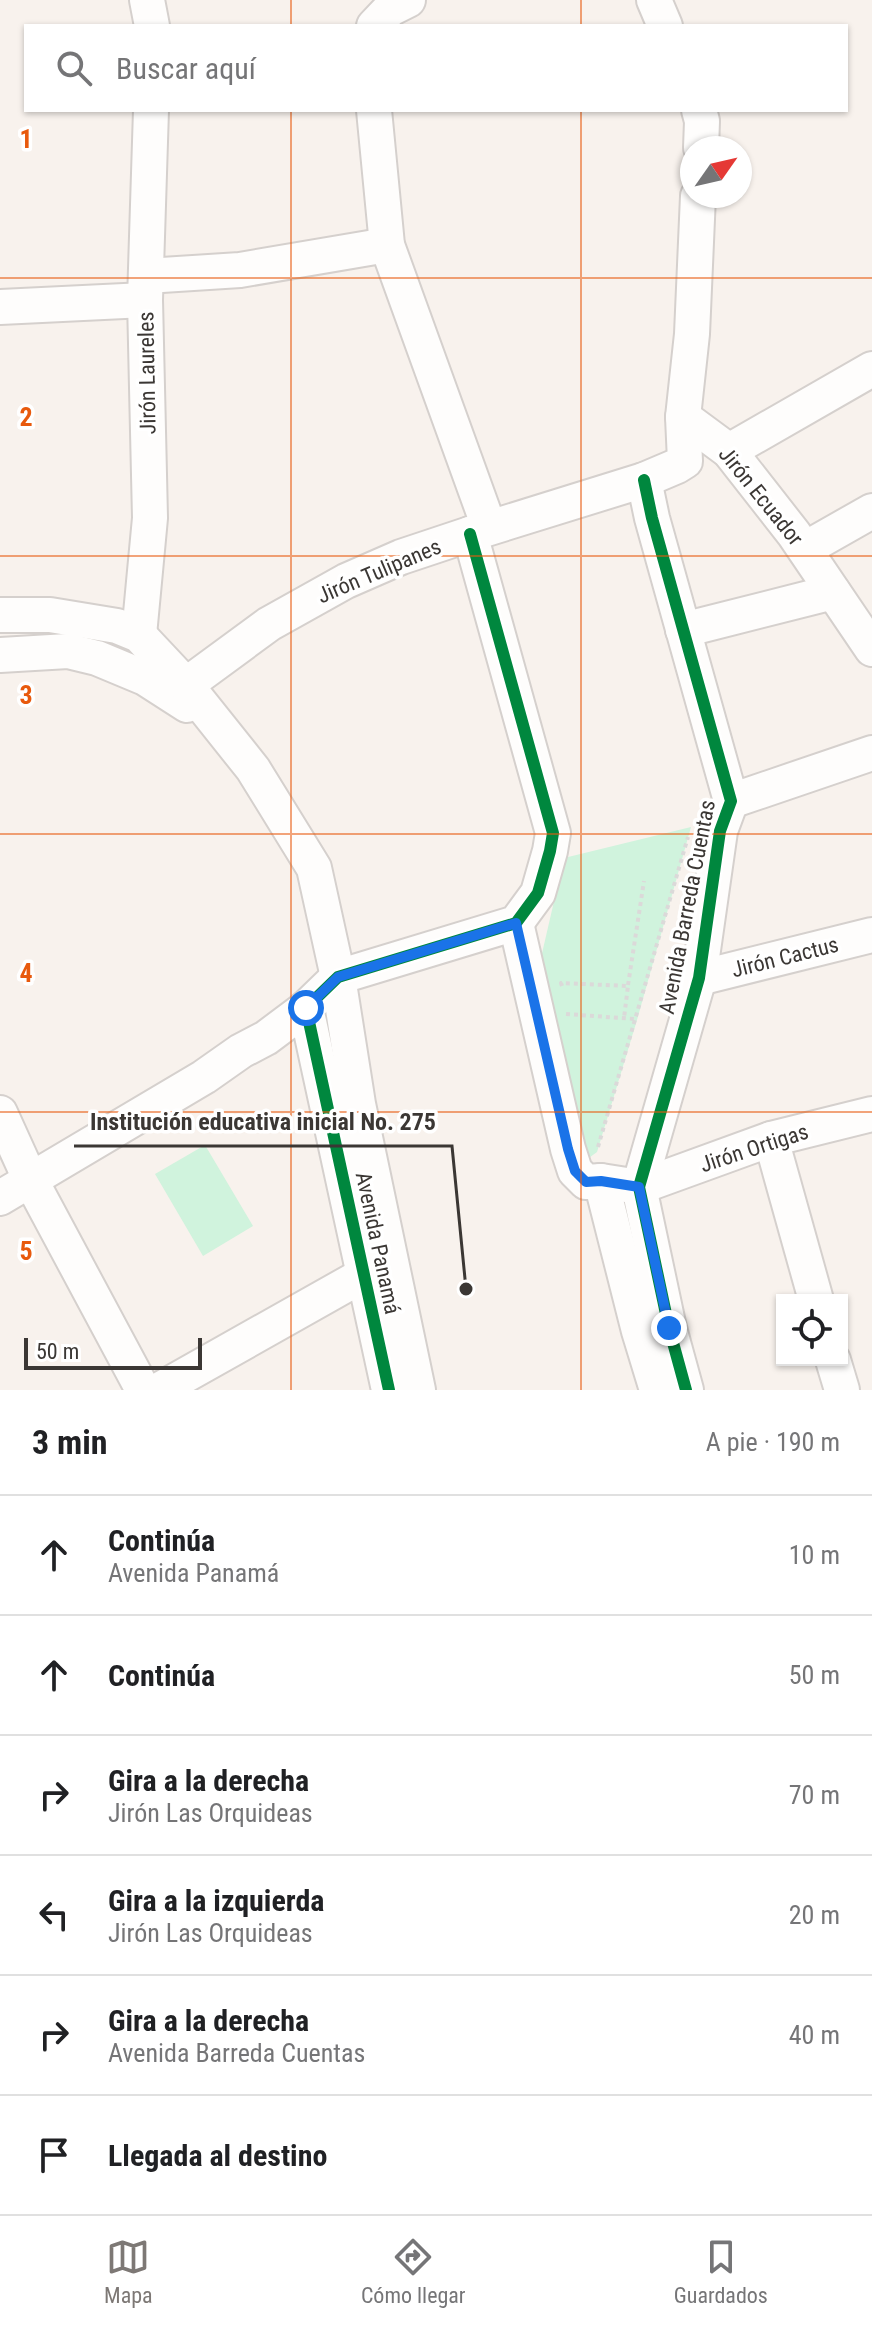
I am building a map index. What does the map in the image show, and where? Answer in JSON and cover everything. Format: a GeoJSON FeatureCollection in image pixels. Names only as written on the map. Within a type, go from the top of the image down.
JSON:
{"type":"FeatureCollection","features":[{"type":"Feature","properties":{"kind":"street"},"geometry":{"type":"LineString","coordinates":[[147,0],[152,24]]}},
{"type":"Feature","properties":{"kind":"street"},"geometry":{"type":"LineString","coordinates":[[376,24],[390,9],[408,0]]}},
{"type":"Feature","properties":{"kind":"street"},"geometry":{"type":"LineString","coordinates":[[654,0],[664,24]]}},
{"type":"Feature","properties":{"kind":"street","name":"Jirón Laureles"},"geometry":{"type":"LineString","coordinates":[[139,635],[150,518],[146,288],[151,112]]}},
{"type":"Feature","properties":{"kind":"street"},"geometry":{"type":"LineString","coordinates":[[0,1198],[266,1038],[306,1008],[338,977],[516,923],[538,893],[553,833],[479,530],[387,245],[374,112]]}},
{"type":"Feature","properties":{"kind":"street"},"geometry":{"type":"LineString","coordinates":[[700,112],[701,136]]}},
{"type":"Feature","properties":{"kind":"street"},"geometry":{"type":"LineString","coordinates":[[683,417],[692,334],[697,208]]}},
{"type":"Feature","properties":{"kind":"street"},"geometry":{"type":"LineString","coordinates":[[0,307],[146,288],[387,245]]}},
{"type":"Feature","properties":{"kind":"street"},"geometry":{"type":"LineString","coordinates":[[729,451],[872,369]]}},
{"type":"Feature","properties":{"kind":"street","name":"Jirón Ecuador"},"geometry":{"type":"LineString","coordinates":[[683,417],[729,451],[805,549],[872,649]]}},
{"type":"Feature","properties":{"kind":"street","name":"Jirón Tulipanes"},"geometry":{"type":"LineString","coordinates":[[186,685],[269,624],[346,581],[401,557],[644,480],[677,466],[685,461],[683,417]]}},
{"type":"Feature","properties":{"kind":"street","name":"Avenida Barreda Cuentas"},"geometry":{"type":"LineString","coordinates":[[644,480],[731,801],[720,831],[699,978],[639,1187],[669,1328],[686,1390]]}},
{"type":"Feature","properties":{"kind":"street"},"geometry":{"type":"LineString","coordinates":[[805,549],[872,511]]}},
{"type":"Feature","properties":{"kind":"street"},"geometry":{"type":"LineString","coordinates":[[683,630],[833,592]]}},
{"type":"Feature","properties":{"kind":"street","name":"Avenida Panamá"},"geometry":{"type":"LineString","coordinates":[[0,615],[50,615],[117,626],[139,635],[186,685],[253,769],[314,868],[338,977],[358,1104],[418,1390]]}},
{"type":"Feature","properties":{"kind":"street","name":"Avenida Panamá"},"geometry":{"type":"LineString","coordinates":[[0,655],[68,651],[97,658],[145,678],[221,727]]}},
{"type":"Feature","properties":{"kind":"street"},"geometry":{"type":"LineString","coordinates":[[731,801],[872,753]]}},
{"type":"Feature","properties":{"kind":"street"},"geometry":{"type":"LineString","coordinates":[[516,923],[575,1171],[586,1182],[599,1167]]}},
{"type":"Feature","properties":{"kind":"street","name":"Jirón Cactus"},"geometry":{"type":"LineString","coordinates":[[699,978],[872,935]]}},
{"type":"Feature","properties":{"kind":"street","name":"Avenida Panamá"},"geometry":{"type":"LineString","coordinates":[[306,1008],[389,1390]]}},
{"type":"Feature","properties":{"kind":"street"},"geometry":{"type":"LineString","coordinates":[[0,1113],[30,1179],[143,1390]]}},
{"type":"Feature","properties":{"kind":"street","name":"Jirón Ortigas"},"geometry":{"type":"LineString","coordinates":[[639,1187],[771,1139],[872,1114]]}},
{"type":"Feature","properties":{"kind":"street"},"geometry":{"type":"LineString","coordinates":[[771,1139],[814,1294]]}},
{"type":"Feature","properties":{"kind":"street"},"geometry":{"type":"LineString","coordinates":[[599,1167],[639,1187]]}},
{"type":"Feature","properties":{"kind":"street"},"geometry":{"type":"LineString","coordinates":[[599,1167],[639,1331],[657,1390]]}},
{"type":"Feature","properties":{"kind":"street"},"geometry":{"type":"LineString","coordinates":[[159,1390],[365,1274]]}},
{"type":"Feature","properties":{"kind":"street"},"geometry":{"type":"LineString","coordinates":[[835,1366],[842,1390]]}},
{"type":"Feature","properties":{"kind":"path"},"geometry":{"type":"LineString","coordinates":[[599,1167],[635,1019],[691,827]]}},
{"type":"Feature","properties":{"kind":"path"},"geometry":{"type":"LineString","coordinates":[[624,1018],[644,881]]}},
{"type":"Feature","properties":{"kind":"path"},"geometry":{"type":"LineString","coordinates":[[563,999],[561,983],[628,986]]}},
{"type":"Feature","properties":{"kind":"path"},"geometry":{"type":"LineString","coordinates":[[564,1014],[635,1019]]}},
{"type":"Feature","properties":{"kind":"green space"},"geometry":{"type":"Polygon","coordinates":[[[691,827],[597,1152],[586,1160],[537,975],[564,858],[691,827]]]}},
{"type":"Feature","properties":{"kind":"green space"},"geometry":{"type":"Polygon","coordinates":[[[205,1145],[253,1226],[203,1256],[155,1174],[205,1145]]]}},
{"type":"Feature","properties":{"kind":"cycle path"},"geometry":{"type":"LineString","coordinates":[[644,480],[731,801],[720,831],[699,978],[639,1187],[669,1328],[686,1390]]}},
{"type":"Feature","properties":{"kind":"cycle path"},"geometry":{"type":"LineString","coordinates":[[389,1390],[306,1008],[338,977],[516,923],[538,893],[553,833],[470,534]]}},
{"type":"Feature","properties":{"kind":"place","name":"Institución educativa inicial No. 275"},"geometry":{"type":"Point","coordinates":[466,1289]}},
{"type":"Feature","properties":{"kind":"route"},"geometry":{"type":"LineString","coordinates":[[306,1008],[338,977],[516,923],[575,1171],[586,1182],[601,1181],[639,1187],[669,1328]]}}]}
